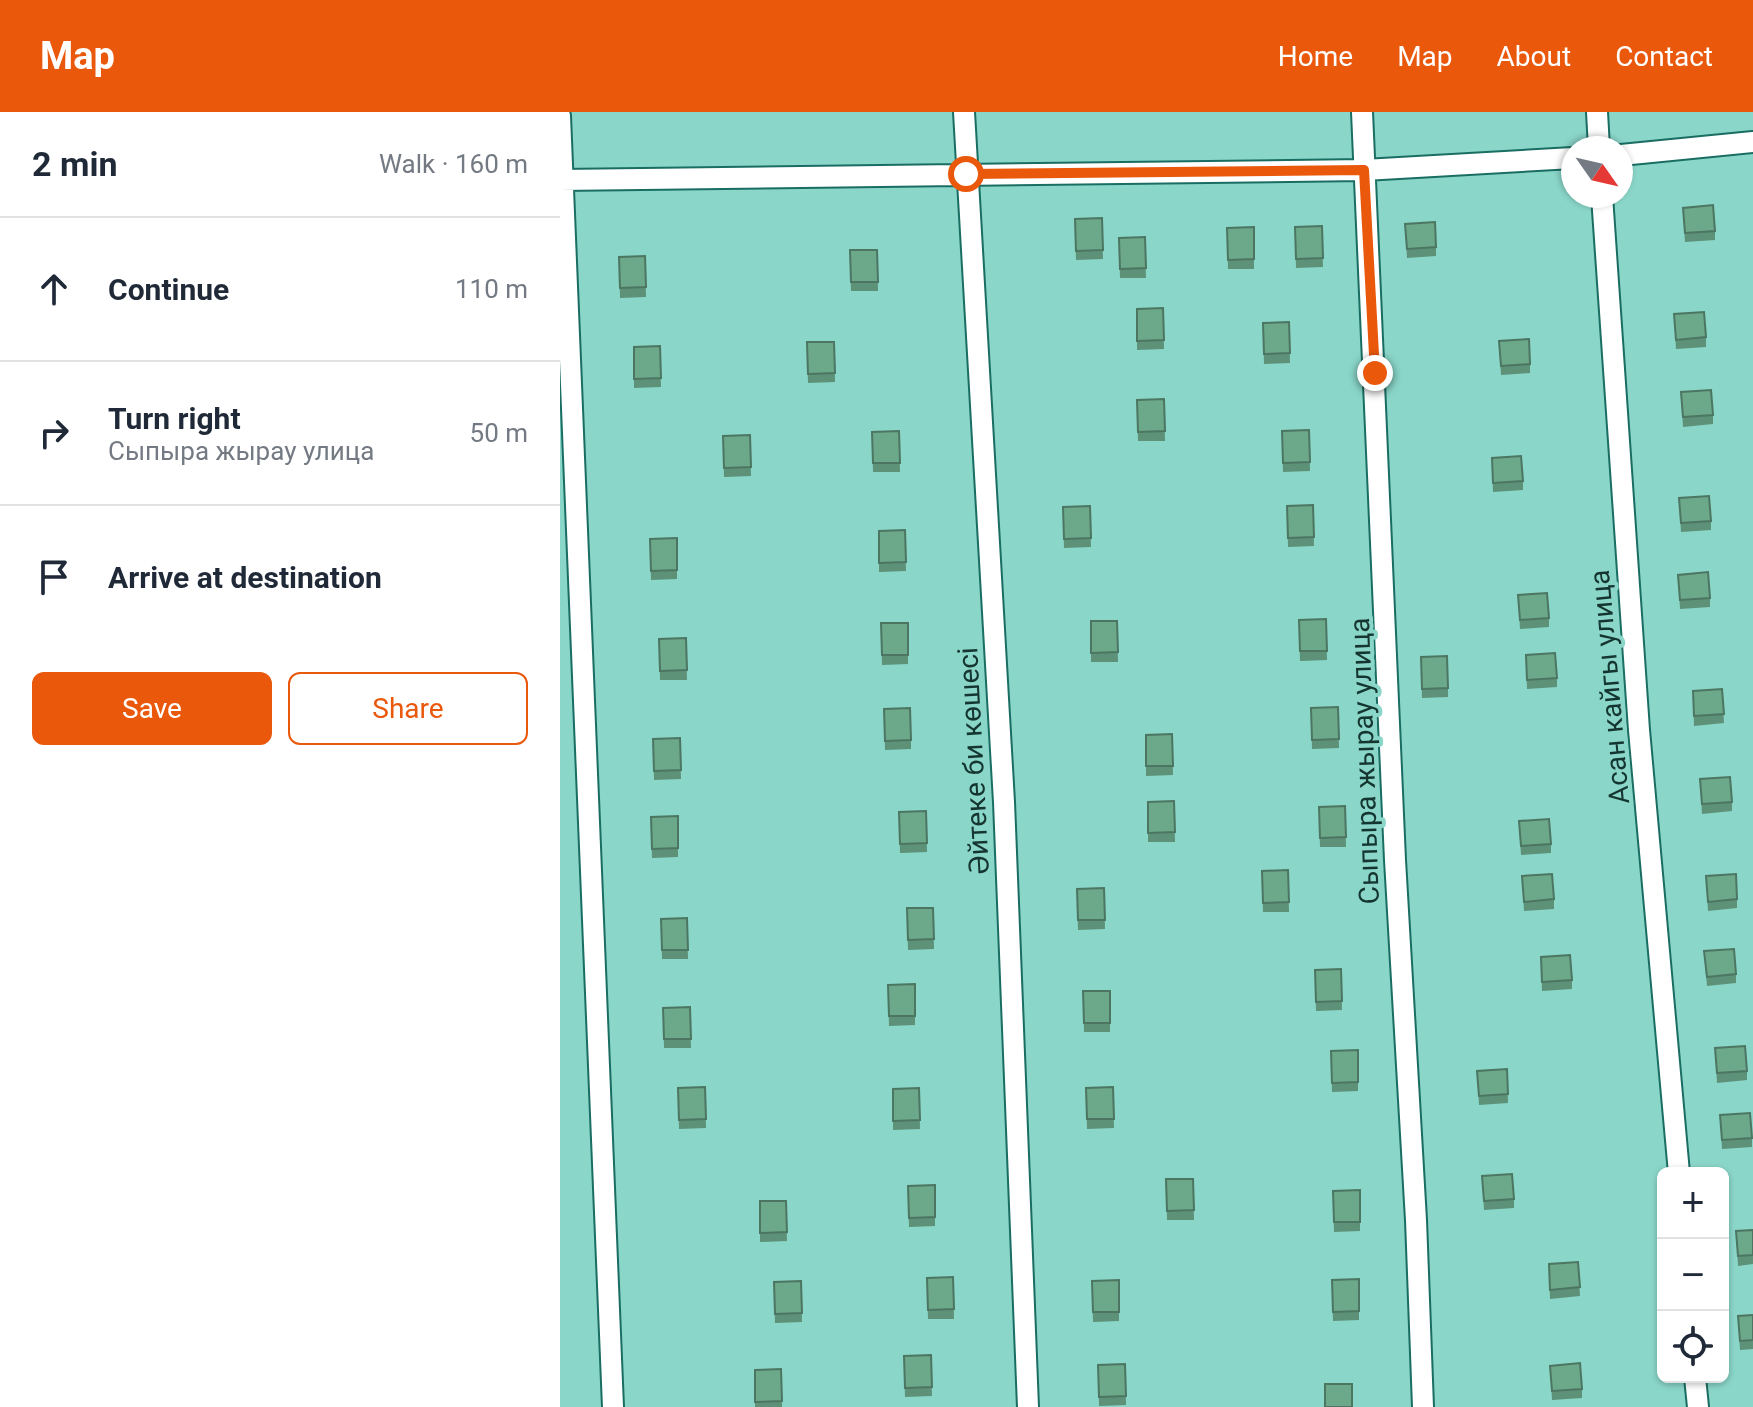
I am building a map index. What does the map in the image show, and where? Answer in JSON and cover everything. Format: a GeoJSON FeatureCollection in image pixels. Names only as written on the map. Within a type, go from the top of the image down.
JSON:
{"type":"FeatureCollection","features":[{"type":"Feature","properties":{"kind":"street","name":"Әйтеке би көшесі"},"geometry":{"type":"LineString","coordinates":[[964,112],[1005,817],[1028,1407]]}},
{"type":"Feature","properties":{"kind":"street","name":"Сыпыра жырау улица"},"geometry":{"type":"LineString","coordinates":[[1362,112],[1423,1407]]}},
{"type":"Feature","properties":{"kind":"street"},"geometry":{"type":"LineString","coordinates":[[1597,112],[1598,136]]}},
{"type":"Feature","properties":{"kind":"street"},"geometry":{"type":"LineString","coordinates":[[560,116],[613,1407]]}},
{"type":"Feature","properties":{"kind":"street"},"geometry":{"type":"LineString","coordinates":[[1633,154],[1753,142]]}},
{"type":"Feature","properties":{"kind":"street"},"geometry":{"type":"LineString","coordinates":[[561,180],[1364,170],[1561,159]]}},
{"type":"Feature","properties":{"kind":"street","name":"Асан кайгы улица"},"geometry":{"type":"LineString","coordinates":[[1603,208],[1639,730],[1678,1167]]}},
{"type":"Feature","properties":{"kind":"street"},"geometry":{"type":"LineString","coordinates":[[1696,1383],[1698,1407]]}},
{"type":"Feature","properties":{"kind":"building"},"geometry":{"type":"Polygon","coordinates":[[[1713,205],[1715,231],[1685,233],[1683,208],[1713,205]]]}},
{"type":"Feature","properties":{"kind":"building"},"geometry":{"type":"Polygon","coordinates":[[[1102,218],[1103,250],[1076,251],[1075,219],[1102,218]]]}},
{"type":"Feature","properties":{"kind":"building"},"geometry":{"type":"Polygon","coordinates":[[[1435,222],[1436,247],[1407,249],[1405,224],[1435,222]]]}},
{"type":"Feature","properties":{"kind":"building"},"geometry":{"type":"Polygon","coordinates":[[[1322,226],[1323,258],[1296,259],[1295,227],[1322,226]]]}},
{"type":"Feature","properties":{"kind":"building"},"geometry":{"type":"Polygon","coordinates":[[[1254,227],[1254,259],[1228,260],[1227,228],[1254,227]]]}},
{"type":"Feature","properties":{"kind":"building"},"geometry":{"type":"Polygon","coordinates":[[[1145,237],[1146,268],[1120,269],[1119,238],[1145,237]]]}},
{"type":"Feature","properties":{"kind":"building"},"geometry":{"type":"Polygon","coordinates":[[[850,250],[877,250],[878,282],[851,282],[850,250]]]}},
{"type":"Feature","properties":{"kind":"building"},"geometry":{"type":"Polygon","coordinates":[[[645,256],[646,287],[620,288],[619,257],[645,256]]]}},
{"type":"Feature","properties":{"kind":"building"},"geometry":{"type":"Polygon","coordinates":[[[1163,308],[1164,340],[1137,341],[1137,309],[1163,308]]]}},
{"type":"Feature","properties":{"kind":"building"},"geometry":{"type":"Polygon","coordinates":[[[1704,312],[1706,337],[1676,340],[1674,314],[1704,312]]]}},
{"type":"Feature","properties":{"kind":"building"},"geometry":{"type":"Polygon","coordinates":[[[1289,322],[1290,353],[1264,354],[1263,323],[1289,322]]]}},
{"type":"Feature","properties":{"kind":"building"},"geometry":{"type":"Polygon","coordinates":[[[1529,339],[1530,364],[1501,366],[1499,341],[1529,339]]]}},
{"type":"Feature","properties":{"kind":"building"},"geometry":{"type":"Polygon","coordinates":[[[807,342],[834,342],[835,373],[808,374],[807,342]]]}},
{"type":"Feature","properties":{"kind":"building"},"geometry":{"type":"Polygon","coordinates":[[[660,346],[661,378],[634,379],[634,347],[660,346]]]}},
{"type":"Feature","properties":{"kind":"building"},"geometry":{"type":"Polygon","coordinates":[[[1711,390],[1713,415],[1683,417],[1681,392],[1711,390]]]}},
{"type":"Feature","properties":{"kind":"building"},"geometry":{"type":"Polygon","coordinates":[[[1164,399],[1165,431],[1138,432],[1137,400],[1164,399]]]}},
{"type":"Feature","properties":{"kind":"building"},"geometry":{"type":"Polygon","coordinates":[[[1309,430],[1310,462],[1283,463],[1282,431],[1309,430]]]}},
{"type":"Feature","properties":{"kind":"building"},"geometry":{"type":"Polygon","coordinates":[[[899,431],[900,463],[873,463],[872,432],[899,431]]]}},
{"type":"Feature","properties":{"kind":"building"},"geometry":{"type":"Polygon","coordinates":[[[750,435],[751,467],[724,468],[723,436],[750,435]]]}},
{"type":"Feature","properties":{"kind":"building"},"geometry":{"type":"Polygon","coordinates":[[[1521,456],[1523,481],[1493,483],[1492,458],[1521,456]]]}},
{"type":"Feature","properties":{"kind":"building"},"geometry":{"type":"Polygon","coordinates":[[[1709,496],[1711,521],[1681,523],[1679,498],[1709,496]]]}},
{"type":"Feature","properties":{"kind":"building"},"geometry":{"type":"Polygon","coordinates":[[[1313,505],[1314,537],[1288,538],[1287,506],[1313,505]]]}},
{"type":"Feature","properties":{"kind":"building"},"geometry":{"type":"Polygon","coordinates":[[[1090,506],[1091,538],[1064,539],[1063,507],[1090,506]]]}},
{"type":"Feature","properties":{"kind":"building"},"geometry":{"type":"Polygon","coordinates":[[[905,530],[906,562],[879,563],[879,531],[905,530]]]}},
{"type":"Feature","properties":{"kind":"building"},"geometry":{"type":"Polygon","coordinates":[[[677,538],[677,570],[651,571],[650,539],[677,538]]]}},
{"type":"Feature","properties":{"kind":"building"},"geometry":{"type":"Polygon","coordinates":[[[1708,572],[1710,598],[1680,600],[1678,575],[1708,572]]]}},
{"type":"Feature","properties":{"kind":"building"},"geometry":{"type":"Polygon","coordinates":[[[1547,593],[1549,618],[1520,620],[1518,595],[1547,593]]]}},
{"type":"Feature","properties":{"kind":"building"},"geometry":{"type":"Polygon","coordinates":[[[1326,619],[1327,651],[1300,651],[1299,620],[1326,619]]]}},
{"type":"Feature","properties":{"kind":"building"},"geometry":{"type":"Polygon","coordinates":[[[1091,621],[1117,621],[1118,652],[1091,653],[1091,621]]]}},
{"type":"Feature","properties":{"kind":"building"},"geometry":{"type":"Polygon","coordinates":[[[881,623],[908,623],[908,655],[882,655],[881,623]]]}},
{"type":"Feature","properties":{"kind":"building"},"geometry":{"type":"Polygon","coordinates":[[[686,638],[687,670],[660,671],[659,639],[686,638]]]}},
{"type":"Feature","properties":{"kind":"building"},"geometry":{"type":"Polygon","coordinates":[[[1555,653],[1557,678],[1527,680],[1526,655],[1555,653]]]}},
{"type":"Feature","properties":{"kind":"building"},"geometry":{"type":"Polygon","coordinates":[[[1447,656],[1448,688],[1422,689],[1421,657],[1447,656]]]}},
{"type":"Feature","properties":{"kind":"building"},"geometry":{"type":"Polygon","coordinates":[[[1722,689],[1724,714],[1694,716],[1693,691],[1722,689]]]}},
{"type":"Feature","properties":{"kind":"building"},"geometry":{"type":"Polygon","coordinates":[[[1338,707],[1339,739],[1312,740],[1311,708],[1338,707]]]}},
{"type":"Feature","properties":{"kind":"building"},"geometry":{"type":"Polygon","coordinates":[[[910,708],[911,740],[885,741],[884,709],[910,708]]]}},
{"type":"Feature","properties":{"kind":"building"},"geometry":{"type":"Polygon","coordinates":[[[1172,734],[1173,766],[1146,766],[1146,735],[1172,734]]]}},
{"type":"Feature","properties":{"kind":"building"},"geometry":{"type":"Polygon","coordinates":[[[680,738],[681,770],[654,771],[653,739],[680,738]]]}},
{"type":"Feature","properties":{"kind":"building"},"geometry":{"type":"Polygon","coordinates":[[[1730,777],[1732,802],[1702,804],[1700,779],[1730,777]]]}},
{"type":"Feature","properties":{"kind":"building"},"geometry":{"type":"Polygon","coordinates":[[[1174,801],[1175,832],[1148,833],[1148,802],[1174,801]]]}},
{"type":"Feature","properties":{"kind":"building"},"geometry":{"type":"Polygon","coordinates":[[[1345,806],[1346,837],[1320,838],[1319,807],[1345,806]]]}},
{"type":"Feature","properties":{"kind":"building"},"geometry":{"type":"Polygon","coordinates":[[[926,811],[927,843],[900,844],[899,812],[926,811]]]}},
{"type":"Feature","properties":{"kind":"building"},"geometry":{"type":"Polygon","coordinates":[[[678,816],[678,848],[652,849],[651,817],[678,816]]]}},
{"type":"Feature","properties":{"kind":"building"},"geometry":{"type":"Polygon","coordinates":[[[1549,819],[1551,844],[1521,846],[1519,821],[1549,819]]]}},
{"type":"Feature","properties":{"kind":"building"},"geometry":{"type":"Polygon","coordinates":[[[1288,870],[1289,902],[1263,903],[1262,871],[1288,870]]]}},
{"type":"Feature","properties":{"kind":"building"},"geometry":{"type":"Polygon","coordinates":[[[1552,874],[1554,899],[1524,902],[1522,876],[1552,874]]]}},
{"type":"Feature","properties":{"kind":"building"},"geometry":{"type":"Polygon","coordinates":[[[1736,874],[1737,899],[1708,902],[1706,876],[1736,874]]]}},
{"type":"Feature","properties":{"kind":"building"},"geometry":{"type":"Polygon","coordinates":[[[1104,888],[1105,920],[1078,920],[1077,889],[1104,888]]]}},
{"type":"Feature","properties":{"kind":"building"},"geometry":{"type":"Polygon","coordinates":[[[907,908],[933,908],[934,939],[908,940],[907,908]]]}},
{"type":"Feature","properties":{"kind":"building"},"geometry":{"type":"Polygon","coordinates":[[[687,918],[688,950],[662,950],[661,919],[687,918]]]}},
{"type":"Feature","properties":{"kind":"building"},"geometry":{"type":"Polygon","coordinates":[[[1734,949],[1736,974],[1707,977],[1704,951],[1734,949]]]}},
{"type":"Feature","properties":{"kind":"building"},"geometry":{"type":"Polygon","coordinates":[[[1570,955],[1572,980],[1542,982],[1541,957],[1570,955]]]}},
{"type":"Feature","properties":{"kind":"building"},"geometry":{"type":"Polygon","coordinates":[[[1341,969],[1342,1001],[1316,1002],[1315,970],[1341,969]]]}},
{"type":"Feature","properties":{"kind":"building"},"geometry":{"type":"Polygon","coordinates":[[[915,984],[915,1016],[889,1016],[888,985],[915,984]]]}},
{"type":"Feature","properties":{"kind":"building"},"geometry":{"type":"Polygon","coordinates":[[[1083,991],[1110,991],[1110,1023],[1084,1023],[1083,991]]]}},
{"type":"Feature","properties":{"kind":"building"},"geometry":{"type":"Polygon","coordinates":[[[690,1007],[691,1039],[664,1039],[663,1008],[690,1007]]]}},
{"type":"Feature","properties":{"kind":"building"},"geometry":{"type":"Polygon","coordinates":[[[1745,1046],[1747,1071],[1717,1073],[1715,1048],[1745,1046]]]}},
{"type":"Feature","properties":{"kind":"building"},"geometry":{"type":"Polygon","coordinates":[[[1358,1050],[1358,1082],[1332,1083],[1331,1051],[1358,1050]]]}},
{"type":"Feature","properties":{"kind":"building"},"geometry":{"type":"Polygon","coordinates":[[[1507,1069],[1508,1094],[1479,1096],[1477,1071],[1507,1069]]]}},
{"type":"Feature","properties":{"kind":"building"},"geometry":{"type":"Polygon","coordinates":[[[705,1087],[706,1119],[679,1120],[678,1088],[705,1087]]]}},
{"type":"Feature","properties":{"kind":"building"},"geometry":{"type":"Polygon","coordinates":[[[1113,1087],[1114,1119],[1087,1119],[1086,1088],[1113,1087]]]}},
{"type":"Feature","properties":{"kind":"building"},"geometry":{"type":"Polygon","coordinates":[[[919,1088],[920,1120],[893,1121],[893,1089],[919,1088]]]}},
{"type":"Feature","properties":{"kind":"building"},"geometry":{"type":"Polygon","coordinates":[[[1750,1113],[1752,1138],[1722,1140],[1720,1115],[1750,1113]]]}},
{"type":"Feature","properties":{"kind":"building"},"geometry":{"type":"Polygon","coordinates":[[[1512,1174],[1514,1199],[1484,1201],[1482,1176],[1512,1174]]]}},
{"type":"Feature","properties":{"kind":"building"},"geometry":{"type":"Polygon","coordinates":[[[1166,1179],[1193,1179],[1194,1210],[1167,1211],[1166,1179]]]}},
{"type":"Feature","properties":{"kind":"building"},"geometry":{"type":"Polygon","coordinates":[[[935,1185],[935,1217],[909,1218],[908,1186],[935,1185]]]}},
{"type":"Feature","properties":{"kind":"building"},"geometry":{"type":"Polygon","coordinates":[[[1360,1190],[1360,1222],[1334,1222],[1333,1191],[1360,1190]]]}},
{"type":"Feature","properties":{"kind":"building"},"geometry":{"type":"Polygon","coordinates":[[[760,1201],[786,1201],[787,1232],[760,1233],[760,1201]]]}},
{"type":"Feature","properties":{"kind":"building"},"geometry":{"type":"Polygon","coordinates":[[[1753,1230],[1753,1255],[1738,1256],[1736,1231],[1753,1230]]]}},
{"type":"Feature","properties":{"kind":"building"},"geometry":{"type":"Polygon","coordinates":[[[1578,1262],[1580,1287],[1550,1290],[1549,1264],[1578,1262]]]}},
{"type":"Feature","properties":{"kind":"building"},"geometry":{"type":"Polygon","coordinates":[[[953,1277],[954,1309],[928,1310],[927,1278],[953,1277]]]}},
{"type":"Feature","properties":{"kind":"building"},"geometry":{"type":"Polygon","coordinates":[[[1359,1279],[1359,1311],[1333,1312],[1332,1280],[1359,1279]]]}},
{"type":"Feature","properties":{"kind":"building"},"geometry":{"type":"Polygon","coordinates":[[[1119,1280],[1119,1312],[1093,1312],[1092,1281],[1119,1280]]]}},
{"type":"Feature","properties":{"kind":"building"},"geometry":{"type":"Polygon","coordinates":[[[801,1281],[802,1313],[775,1314],[774,1282],[801,1281]]]}},
{"type":"Feature","properties":{"kind":"building"},"geometry":{"type":"Polygon","coordinates":[[[1753,1315],[1753,1340],[1740,1341],[1738,1316],[1753,1315]]]}},
{"type":"Feature","properties":{"kind":"building"},"geometry":{"type":"Polygon","coordinates":[[[931,1355],[932,1387],[905,1388],[904,1356],[931,1355]]]}},
{"type":"Feature","properties":{"kind":"building"},"geometry":{"type":"Polygon","coordinates":[[[1580,1363],[1582,1389],[1552,1391],[1550,1366],[1580,1363]]]}},
{"type":"Feature","properties":{"kind":"building"},"geometry":{"type":"Polygon","coordinates":[[[1125,1364],[1126,1396],[1099,1397],[1098,1365],[1125,1364]]]}},
{"type":"Feature","properties":{"kind":"building"},"geometry":{"type":"Polygon","coordinates":[[[781,1369],[782,1401],[755,1402],[755,1370],[781,1369]]]}},
{"type":"Feature","properties":{"kind":"building"},"geometry":{"type":"Polygon","coordinates":[[[1325,1384],[1352,1384],[1352,1407],[1325,1407],[1325,1384]]]}},
{"type":"Feature","properties":{"kind":"route"},"geometry":{"type":"LineString","coordinates":[[966,174],[1364,170],[1375,373]]}}]}
